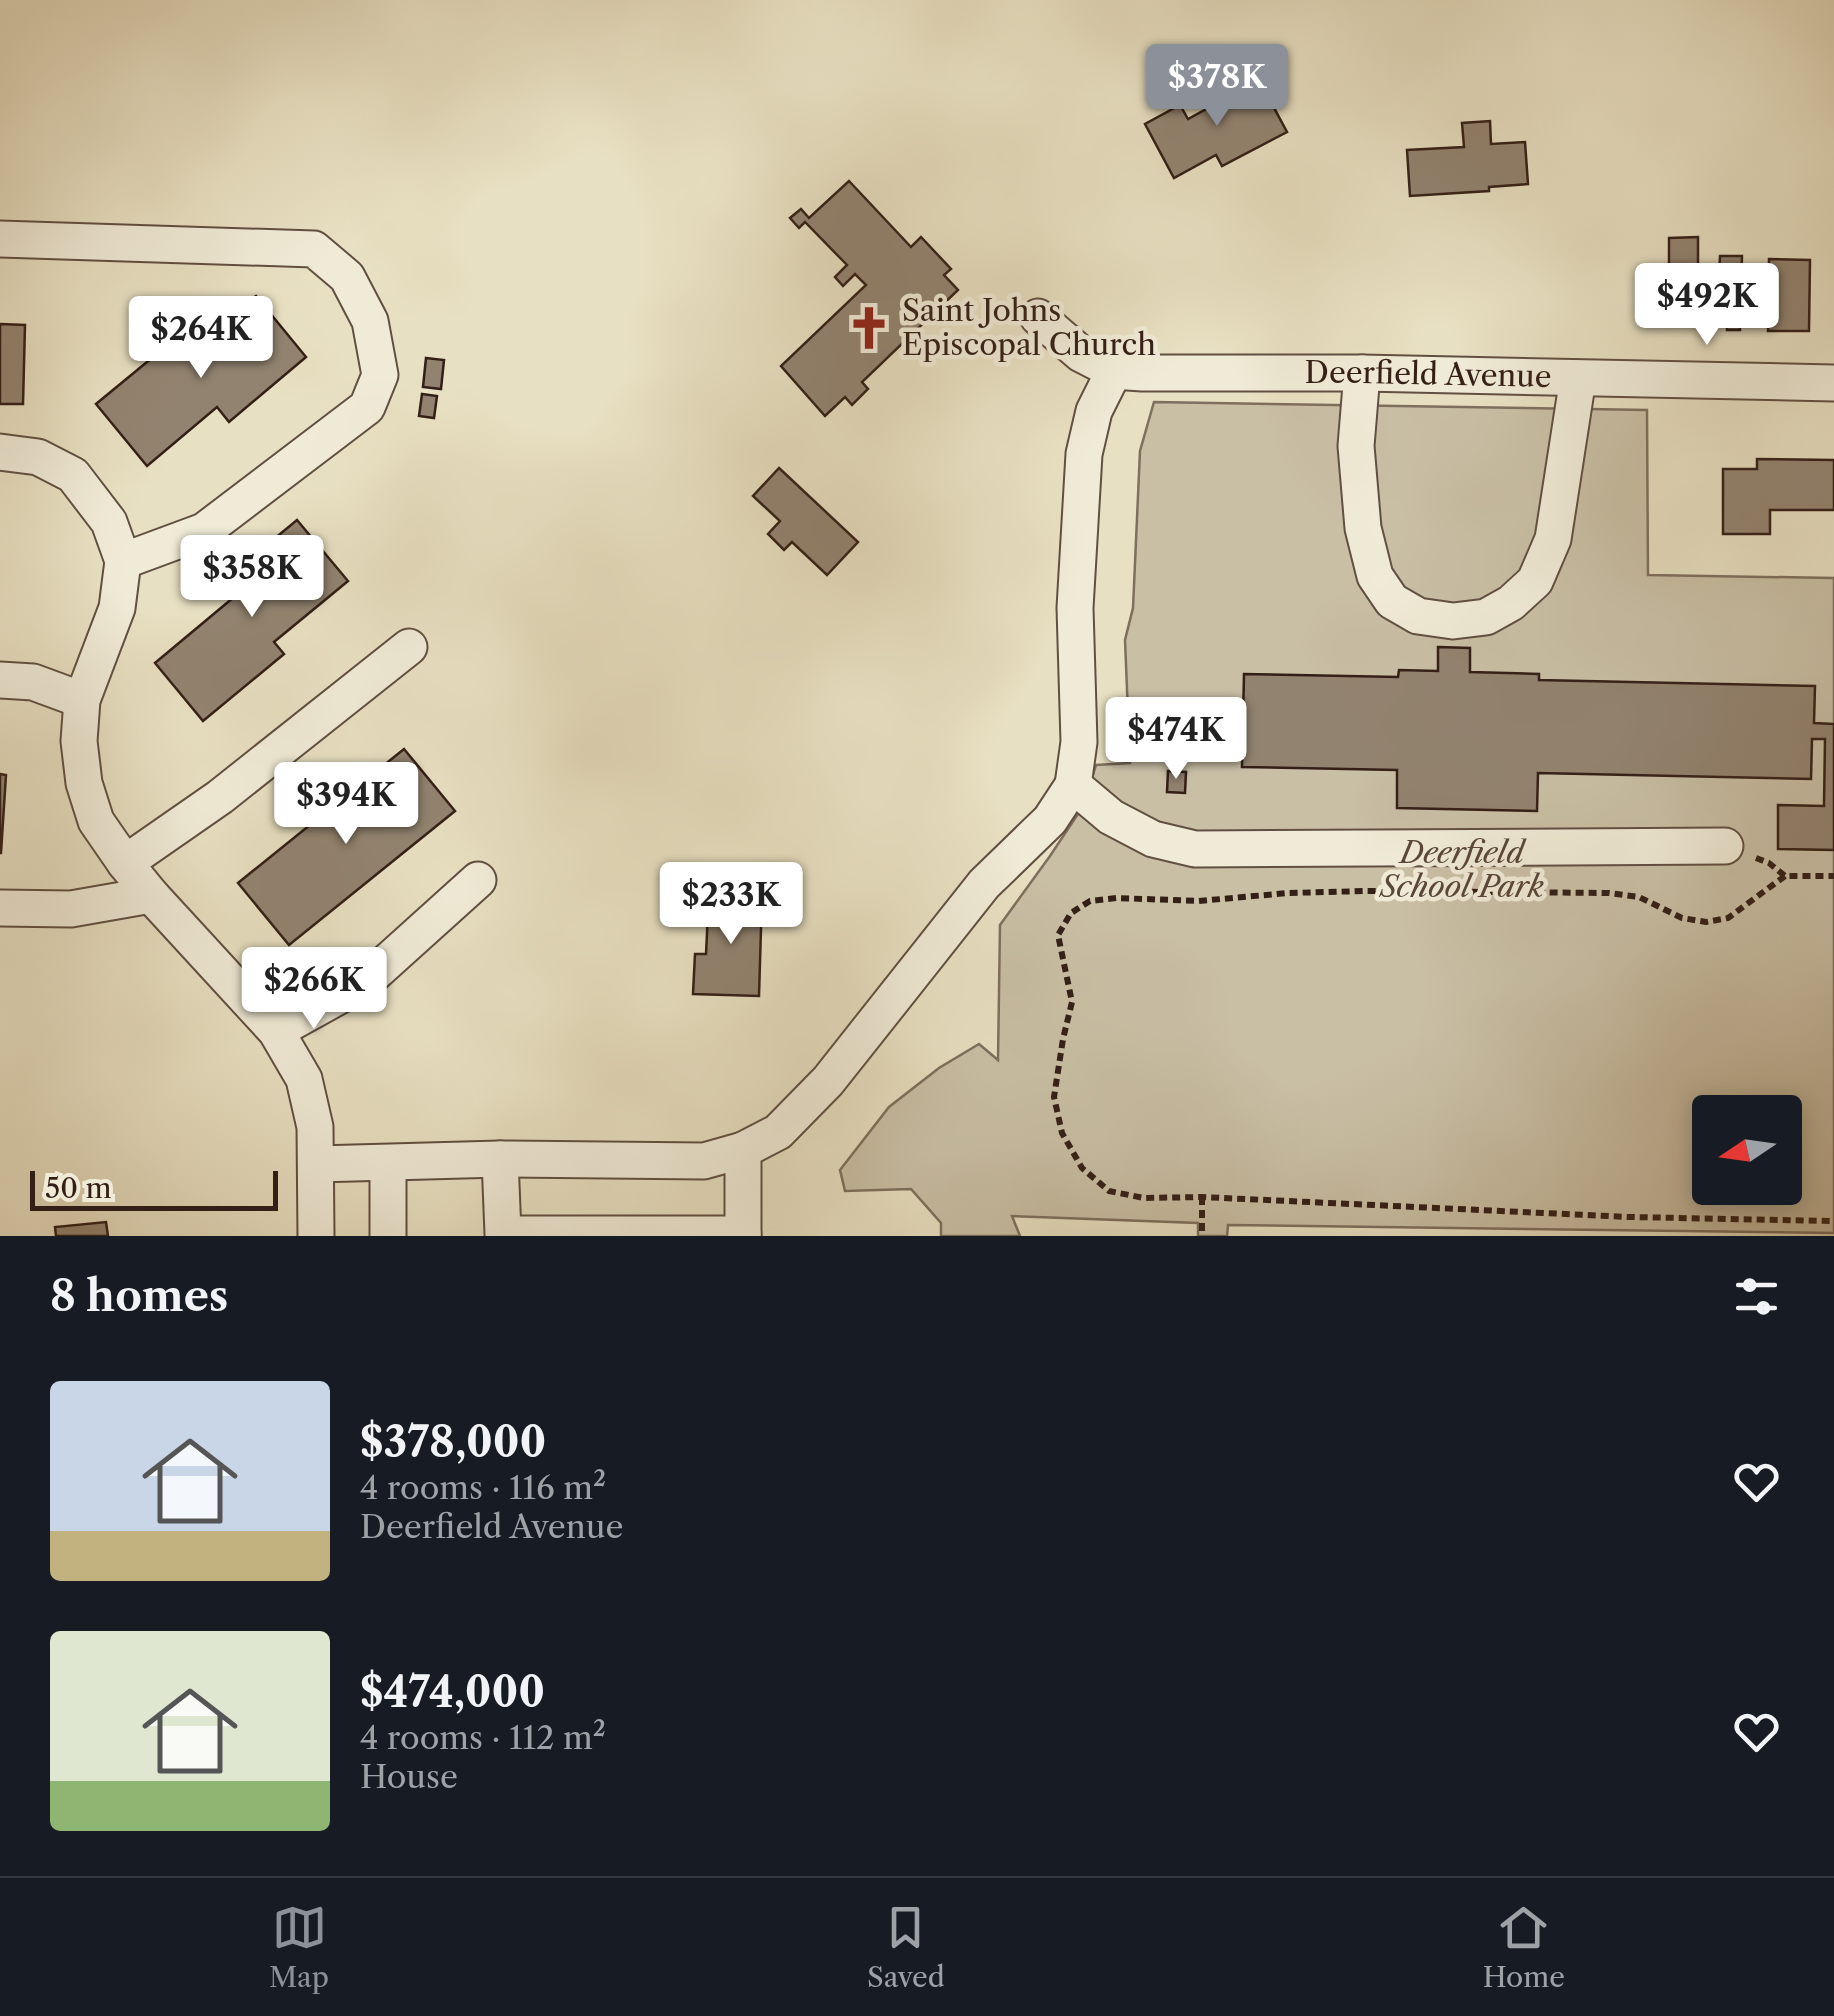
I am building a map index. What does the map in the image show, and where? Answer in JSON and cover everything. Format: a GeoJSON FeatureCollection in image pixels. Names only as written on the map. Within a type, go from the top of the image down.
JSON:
{"type":"FeatureCollection","features":[{"type":"Feature","properties":{"kind":"street"},"geometry":{"type":"LineString","coordinates":[[0,239],[314,249],[347,276],[370,321],[380,375],[367,407],[204,531],[123,561]]}},
{"type":"Feature","properties":{"kind":"street","name":"Deerfield Avenue"},"geometry":{"type":"LineString","coordinates":[[1038,318],[1081,354],[1114,371],[1142,374],[1362,373],[1834,382]]}},
{"type":"Feature","properties":{"kind":"street"},"geometry":{"type":"LineString","coordinates":[[316,1164],[500,1160],[704,1162],[742,1150],[778,1132],[828,1081],[984,884],[1050,820],[1073,785],[1079,742],[1075,608],[1084,454],[1094,410],[1114,371]]}},
{"type":"Feature","properties":{"kind":"street"},"geometry":{"type":"LineString","coordinates":[[1362,373],[1356,446],[1363,528],[1375,576],[1392,601],[1418,616],[1453,621],[1486,618],[1511,603],[1534,581],[1553,539],[1578,378]]}},
{"type":"Feature","properties":{"kind":"street"},"geometry":{"type":"LineString","coordinates":[[0,452],[38,457],[73,475],[108,522],[123,561],[117,608],[82,700],[79,741],[84,783],[96,821],[124,863],[276,1031],[304,1080],[315,1127],[316,1236]]}},
{"type":"Feature","properties":{"kind":"street"},"geometry":{"type":"LineString","coordinates":[[124,863],[220,798],[409,647]]}},
{"type":"Feature","properties":{"kind":"street"},"geometry":{"type":"LineString","coordinates":[[0,680],[33,682],[82,700]]}},
{"type":"Feature","properties":{"kind":"street"},"geometry":{"type":"LineString","coordinates":[[1073,785],[1111,816],[1152,839],[1195,848],[1724,846]]}},
{"type":"Feature","properties":{"kind":"street"},"geometry":{"type":"LineString","coordinates":[[276,1031],[366,981],[478,880]]}},
{"type":"Feature","properties":{"kind":"street"},"geometry":{"type":"LineString","coordinates":[[0,908],[71,909],[150,895]]}},
{"type":"Feature","properties":{"kind":"street"},"geometry":{"type":"LineString","coordinates":[[500,1160],[503,1234],[743,1235],[742,1150]]}},
{"type":"Feature","properties":{"kind":"street"},"geometry":{"type":"LineString","coordinates":[[388,1163],[388,1236]]}},
{"type":"Feature","properties":{"kind":"path"},"geometry":{"type":"LineString","coordinates":[[1724,846],[1769,863],[1785,876]]}},
{"type":"Feature","properties":{"kind":"path"},"geometry":{"type":"LineString","coordinates":[[1834,876],[1785,876],[1728,918],[1706,922],[1682,918],[1638,897],[1609,893],[1366,890],[1199,901],[1090,901],[1071,913],[1058,935],[1072,1002],[1054,1097],[1062,1134],[1082,1168],[1109,1190],[1144,1198],[1202,1196],[1629,1217],[1834,1221]]}},
{"type":"Feature","properties":{"kind":"path"},"geometry":{"type":"LineString","coordinates":[[1202,1196],[1202,1236]]}},
{"type":"Feature","properties":{"kind":"green space","name":"Deerfield School Park"},"geometry":{"type":"Polygon","coordinates":[[[1154,402],[1647,410],[1648,575],[1834,578],[1834,1233],[1228,1225],[1227,1236],[1198,1236],[1198,1223],[1012,1216],[1020,1236],[941,1236],[941,1223],[911,1189],[845,1191],[840,1170],[889,1107],[939,1068],[979,1044],[998,1060],[1000,925],[1084,805],[1096,765],[1130,763],[1125,640],[1133,608],[1140,451],[1154,402]]]}},
{"type":"Feature","properties":{"kind":"building"},"geometry":{"type":"Polygon","coordinates":[[[1257,76],[1287,132],[1222,166],[1216,155],[1174,178],[1145,124],[1180,105],[1188,119],[1257,76]]]}},
{"type":"Feature","properties":{"kind":"building"},"geometry":{"type":"Polygon","coordinates":[[[1490,121],[1491,144],[1525,142],[1528,184],[1489,187],[1489,191],[1410,196],[1407,150],[1464,147],[1462,123],[1490,121]]]}},
{"type":"Feature","properties":{"kind":"building","name":"Saint Johns Episcopal Church"},"geometry":{"type":"Polygon","coordinates":[[[849,181],[911,247],[921,237],[951,269],[944,275],[958,290],[862,382],[868,389],[852,405],[845,397],[825,416],[781,366],[866,285],[855,274],[843,286],[835,277],[847,265],[805,222],[799,228],[790,218],[801,209],[809,218],[849,181]]]}},
{"type":"Feature","properties":{"kind":"building"},"geometry":{"type":"Polygon","coordinates":[[[1698,237],[1698,268],[1669,268],[1669,238],[1698,237]]]}},
{"type":"Feature","properties":{"kind":"building"},"geometry":{"type":"Polygon","coordinates":[[[1720,256],[1742,256],[1740,330],[1727,330],[1727,324],[1690,323],[1690,294],[1702,294],[1702,274],[1719,275],[1720,256]]]}},
{"type":"Feature","properties":{"kind":"building"},"geometry":{"type":"Polygon","coordinates":[[[1769,259],[1810,260],[1809,331],[1768,331],[1769,259]]]}},
{"type":"Feature","properties":{"kind":"building"},"geometry":{"type":"Polygon","coordinates":[[[256,296],[306,357],[229,422],[217,407],[147,466],[96,404],[170,343],[182,358],[256,296]]]}},
{"type":"Feature","properties":{"kind":"building"},"geometry":{"type":"Polygon","coordinates":[[[0,324],[25,325],[23,404],[0,404],[0,324]]]}},
{"type":"Feature","properties":{"kind":"building"},"geometry":{"type":"Polygon","coordinates":[[[426,358],[444,360],[441,389],[423,387],[426,358]]]}},
{"type":"Feature","properties":{"kind":"building"},"geometry":{"type":"Polygon","coordinates":[[[422,394],[437,396],[434,418],[419,416],[422,394]]]}},
{"type":"Feature","properties":{"kind":"building"},"geometry":{"type":"Polygon","coordinates":[[[1757,459],[1834,460],[1834,510],[1770,510],[1770,534],[1723,534],[1723,469],[1757,469],[1757,459]]]}},
{"type":"Feature","properties":{"kind":"building"},"geometry":{"type":"Polygon","coordinates":[[[779,468],[858,542],[827,575],[792,542],[784,550],[768,534],[780,521],[753,496],[779,468]]]}},
{"type":"Feature","properties":{"kind":"building"},"geometry":{"type":"Polygon","coordinates":[[[297,520],[348,581],[274,642],[284,654],[203,721],[155,663],[234,597],[222,582],[297,520]]]}},
{"type":"Feature","properties":{"kind":"building"},"geometry":{"type":"Polygon","coordinates":[[[1438,647],[1470,648],[1470,672],[1539,674],[1539,680],[1815,686],[1814,723],[1834,724],[1834,850],[1778,849],[1778,805],[1824,806],[1825,739],[1812,739],[1811,779],[1538,773],[1537,811],[1397,808],[1397,770],[1242,767],[1244,674],[1398,677],[1399,670],[1438,671],[1438,647]]]}},
{"type":"Feature","properties":{"kind":"building"},"geometry":{"type":"Polygon","coordinates":[[[404,749],[455,811],[289,945],[238,883],[404,749]]]}},
{"type":"Feature","properties":{"kind":"building"},"geometry":{"type":"Polygon","coordinates":[[[1168,771],[1186,772],[1185,793],[1167,792],[1168,771]]]}},
{"type":"Feature","properties":{"kind":"building"},"geometry":{"type":"Polygon","coordinates":[[[0,774],[6,775],[1,853],[0,853],[0,774]]]}},
{"type":"Feature","properties":{"kind":"building"},"geometry":{"type":"Polygon","coordinates":[[[709,892],[762,895],[759,996],[693,994],[695,954],[706,954],[709,892]]]}},
{"type":"Feature","properties":{"kind":"building"},"geometry":{"type":"Polygon","coordinates":[[[106,1222],[108,1236],[56,1236],[55,1227],[106,1222]]]}},
{"type":"Feature","properties":{"kind":"place","name":"Saint Johns Episcopal Church"},"geometry":{"type":"Point","coordinates":[869,328]}}]}
